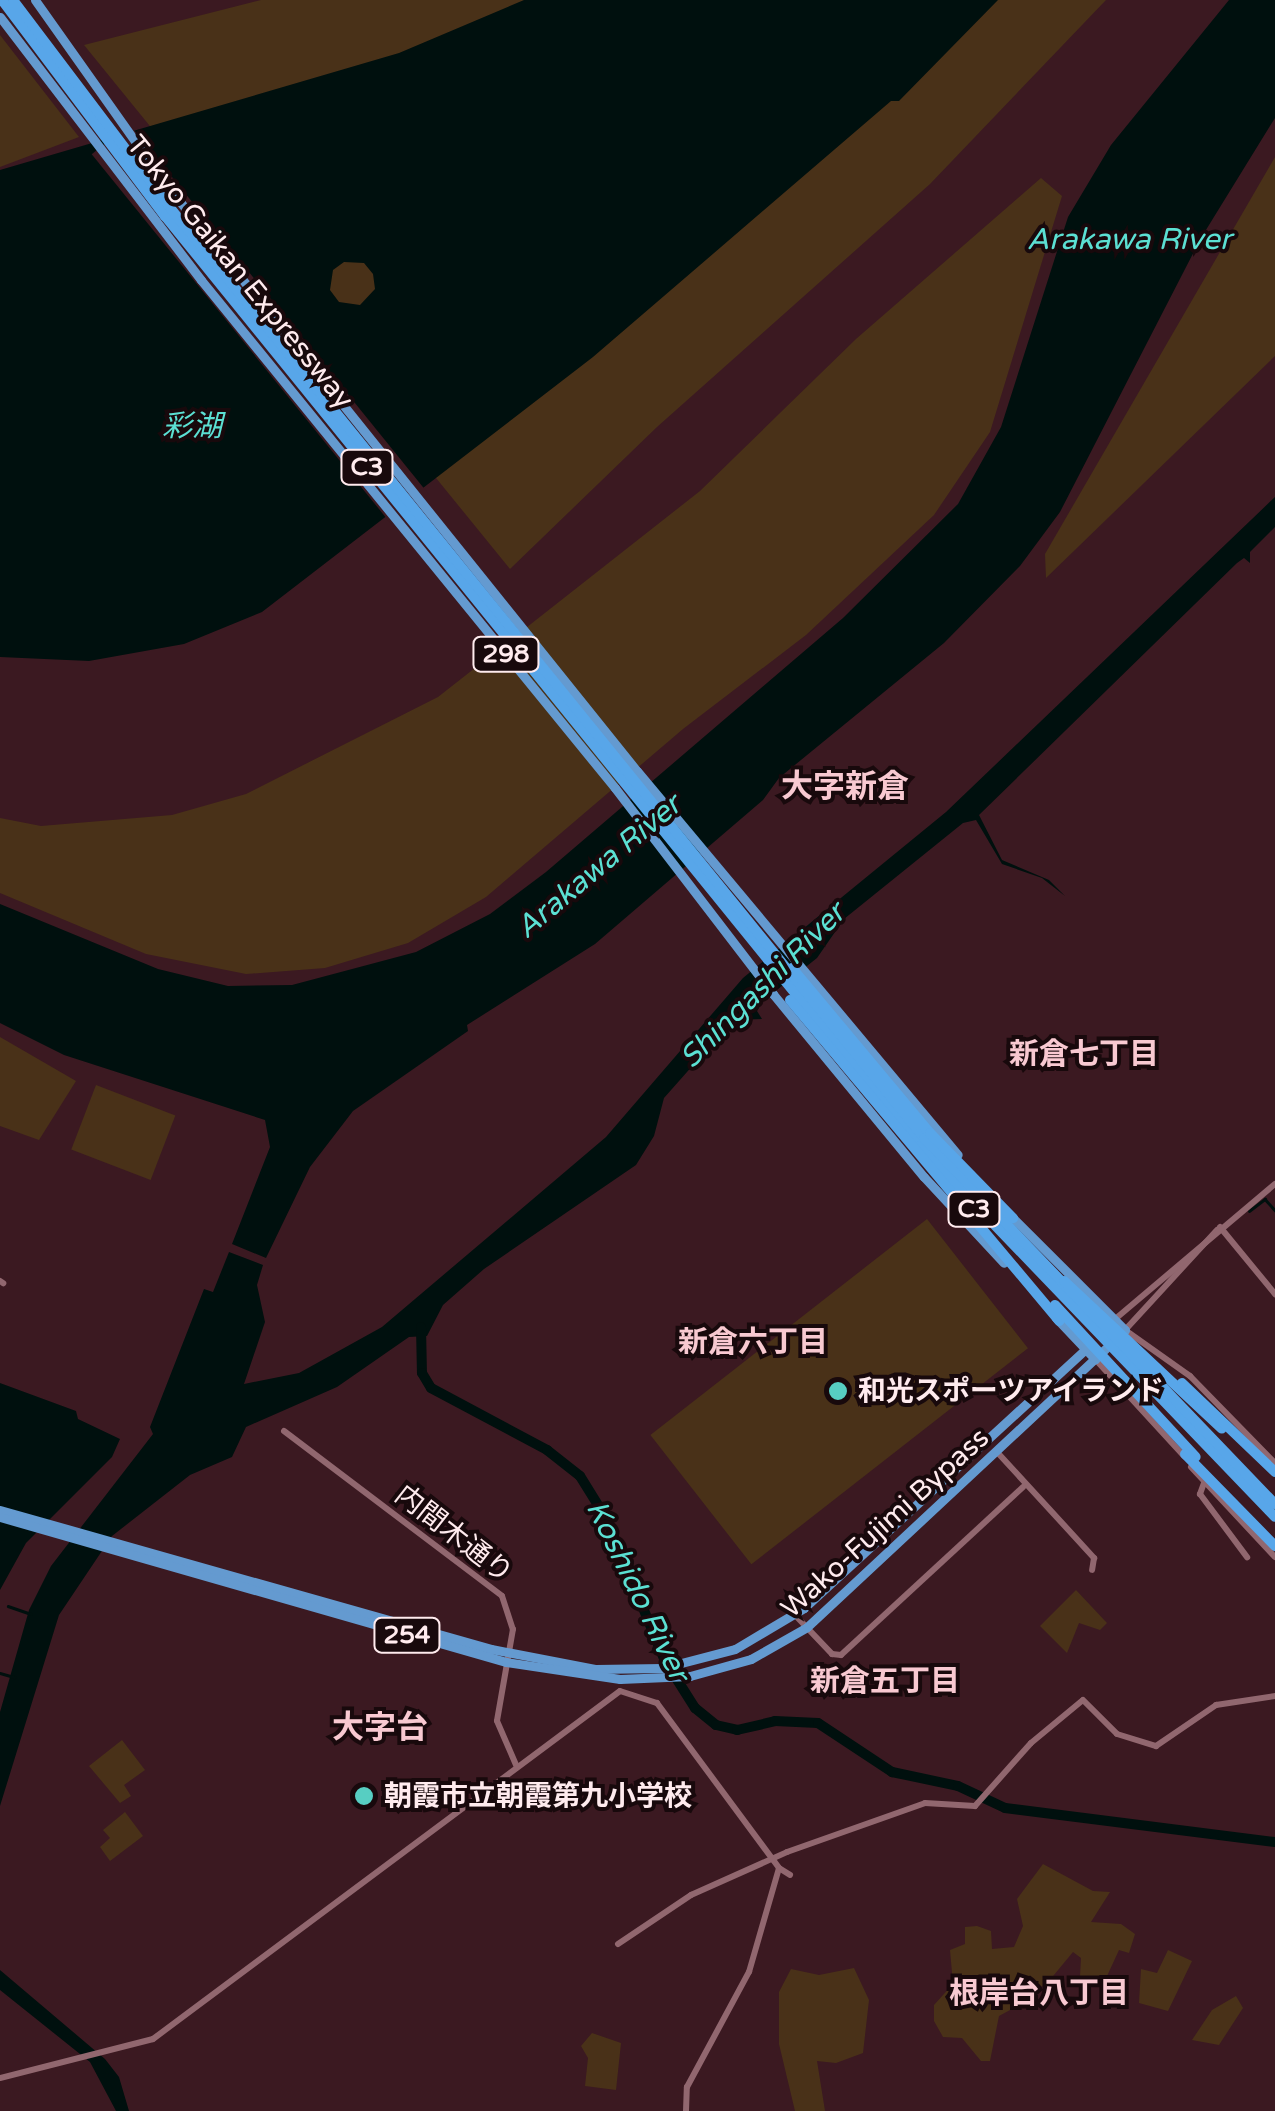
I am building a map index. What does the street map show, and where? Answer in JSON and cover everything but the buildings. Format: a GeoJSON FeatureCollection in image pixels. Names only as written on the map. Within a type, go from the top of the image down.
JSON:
{"type":"FeatureCollection","features":[{"type":"Feature","properties":{"kind":"highway","name":"Tokyo Gaikan Expressway"},"geometry":{"type":"LineString","coordinates":[[13,0],[97,113],[736,916],[1010,1235],[1275,1504]]}},
{"type":"Feature","properties":{"kind":"highway"},"geometry":{"type":"LineString","coordinates":[[22,0],[97,113]]}},
{"type":"Feature","properties":{"kind":"highway","name":"298"},"geometry":{"type":"LineString","coordinates":[[35,0],[160,178],[637,771],[1013,1218],[1125,1330]]}},
{"type":"Feature","properties":{"kind":"highway","name":"Tokyo Gaikan Expressway"},"geometry":{"type":"LineString","coordinates":[[1,1],[177,231],[984,1220],[1275,1516]]}},
{"type":"Feature","properties":{"kind":"highway","name":"298"},"geometry":{"type":"LineString","coordinates":[[0,16],[201,280],[616,788],[773,994],[986,1244],[1086,1349],[1099,1355]]}},
{"type":"Feature","properties":{"kind":"highway"},"geometry":{"type":"LineString","coordinates":[[736,916],[815,1033],[1059,1321]]}},
{"type":"Feature","properties":{"kind":"highway"},"geometry":{"type":"LineString","coordinates":[[736,916],[930,1133],[1013,1218]]}},
{"type":"Feature","properties":{"kind":"highway"},"geometry":{"type":"LineString","coordinates":[[984,1220],[1196,1457]]}},
{"type":"Feature","properties":{"kind":"highway"},"geometry":{"type":"LineString","coordinates":[[1010,1235],[1222,1430]]}},
{"type":"Feature","properties":{"kind":"highway"},"geometry":{"type":"LineString","coordinates":[[1061,1268],[1099,1336],[1099,1355]]}},
{"type":"Feature","properties":{"kind":"highway","name":"Wako-Fujimi Bypass"},"geometry":{"type":"LineString","coordinates":[[507,1658],[596,1669],[662,1668],[736,1649],[795,1615],[1114,1320]]}},
{"type":"Feature","properties":{"kind":"highway","name":"Wako-Fujimi Bypass"},"geometry":{"type":"LineString","coordinates":[[0,1514],[507,1658],[595,1677],[690,1676],[744,1662],[807,1627],[1125,1330]]}},
{"type":"Feature","properties":{"kind":"highway"},"geometry":{"type":"LineString","coordinates":[[1149,1351],[1275,1472]]}},
{"type":"Feature","properties":{"kind":"highway"},"geometry":{"type":"LineString","coordinates":[[1174,1443],[1274,1545]]}},
{"type":"Feature","properties":{"kind":"street"},"geometry":{"type":"LineString","coordinates":[[1114,1320],[1218,1228],[1275,1184]]}},
{"type":"Feature","properties":{"kind":"street"},"geometry":{"type":"LineString","coordinates":[[1218,1228],[1125,1330],[1149,1351],[1190,1376],[1275,1463]]}},
{"type":"Feature","properties":{"kind":"street"},"geometry":{"type":"LineString","coordinates":[[1218,1228],[1275,1294]]}},
{"type":"Feature","properties":{"kind":"street"},"geometry":{"type":"LineString","coordinates":[[1203,1248],[1220,1242],[1237,1248]]}},
{"type":"Feature","properties":{"kind":"street"},"geometry":{"type":"LineString","coordinates":[[1099,1355],[1204,1483],[1275,1558]]}},
{"type":"Feature","properties":{"kind":"street","name":"内間木通り"},"geometry":{"type":"LineString","coordinates":[[286,1433],[498,1592],[513,1621],[497,1721],[516,1765]]}},
{"type":"Feature","properties":{"kind":"street"},"geometry":{"type":"LineString","coordinates":[[997,1452],[1023,1488],[1094,1558],[1092,1570]]}},
{"type":"Feature","properties":{"kind":"street"},"geometry":{"type":"LineString","coordinates":[[1204,1483],[1200,1494],[1246,1556]]}},
{"type":"Feature","properties":{"kind":"street"},"geometry":{"type":"LineString","coordinates":[[795,1615],[832,1654],[842,1654],[1023,1488]]}},
{"type":"Feature","properties":{"kind":"street"},"geometry":{"type":"LineString","coordinates":[[0,2078],[117,2049],[162,2032],[610,1694],[641,1693],[656,1703],[779,1868],[790,1875]]}},
{"type":"Feature","properties":{"kind":"street"},"geometry":{"type":"LineString","coordinates":[[618,1944],[691,1895],[775,1858],[918,1805],[978,1803],[1031,1743],[1084,1700],[1116,1734],[1156,1746],[1171,1741],[1216,1704],[1275,1696]]}},
{"type":"Feature","properties":{"kind":"street"},"geometry":{"type":"LineString","coordinates":[[686,2111],[687,2087],[750,1972],[779,1868]]}},
{"type":"Feature","properties":{"kind":"shaded area"},"geometry":{"type":"Polygon","coordinates":[[[261,0],[1106,0],[930,184],[657,427],[510,569],[84,45],[261,0]]]}},
{"type":"Feature","properties":{"kind":"shaded area"},"geometry":{"type":"Polygon","coordinates":[[[0,35],[79,137],[0,167],[0,35]]]}},
{"type":"Feature","properties":{"kind":"shaded area"},"geometry":{"type":"Polygon","coordinates":[[[1275,157],[1275,356],[1046,578],[1045,554],[1275,157]]]}},
{"type":"Feature","properties":{"kind":"shaded area"},"geometry":{"type":"Polygon","coordinates":[[[1041,178],[1062,196],[990,432],[934,515],[806,635],[683,729],[486,897],[408,943],[325,968],[246,974],[146,954],[0,893],[0,818],[41,826],[172,815],[246,794],[438,697],[700,491],[856,339],[1041,178]]]}},
{"type":"Feature","properties":{"kind":"shaded area"},"geometry":{"type":"Polygon","coordinates":[[[0,1037],[76,1081],[39,1140],[0,1126],[0,1037]]]}},
{"type":"Feature","properties":{"kind":"shaded area"},"geometry":{"type":"Polygon","coordinates":[[[96,1085],[175,1115],[151,1180],[71,1149],[96,1085]]]}},
{"type":"Feature","properties":{"kind":"shaded area","name":"和光スポーツアイランド"},"geometry":{"type":"Polygon","coordinates":[[[927,1219],[1028,1348],[751,1564],[650,1435],[927,1219]]]}},
{"type":"Feature","properties":{"kind":"shaded area"},"geometry":{"type":"Polygon","coordinates":[[[1076,1590],[1107,1623],[1100,1630],[1079,1623],[1067,1653],[1040,1626],[1076,1590]]]}},
{"type":"Feature","properties":{"kind":"shaded area"},"geometry":{"type":"Polygon","coordinates":[[[122,1740],[145,1770],[124,1785],[131,1796],[120,1803],[89,1766],[122,1740]]]}},
{"type":"Feature","properties":{"kind":"shaded area"},"geometry":{"type":"Polygon","coordinates":[[[125,1812],[143,1836],[110,1861],[100,1847],[110,1838],[103,1830],[125,1812]]]}},
{"type":"Feature","properties":{"kind":"shaded area"},"geometry":{"type":"Polygon","coordinates":[[[1043,1864],[1093,1891],[1110,1892],[1091,1922],[1121,1924],[1135,1934],[1129,1953],[1119,1950],[1102,1987],[1080,1976],[1081,1958],[1073,1952],[1044,1987],[1034,1984],[1025,2002],[999,2016],[990,2061],[981,2061],[962,2038],[943,2037],[934,2021],[934,2005],[953,1984],[950,1950],[965,1944],[965,1927],[977,1926],[991,1931],[992,1949],[1014,1947],[1023,1926],[1017,1899],[1043,1864]]]}},
{"type":"Feature","properties":{"kind":"shaded area"},"geometry":{"type":"Polygon","coordinates":[[[1168,1950],[1192,1961],[1168,2011],[1139,2003],[1141,1969],[1157,1973],[1168,1950]]]}},
{"type":"Feature","properties":{"kind":"shaded area"},"geometry":{"type":"Polygon","coordinates":[[[854,1968],[869,2000],[863,2053],[836,2063],[817,2061],[825,2111],[795,2111],[779,2044],[779,1992],[791,1969],[819,1975],[854,1968]]]}},
{"type":"Feature","properties":{"kind":"shaded area"},"geometry":{"type":"Polygon","coordinates":[[[1236,1996],[1243,2008],[1219,2045],[1192,2040],[1212,2010],[1236,1996]]]}},
{"type":"Feature","properties":{"kind":"shaded area"},"geometry":{"type":"Polygon","coordinates":[[[592,2033],[621,2043],[616,2090],[585,2086],[588,2058],[581,2046],[592,2033]]]}},
{"type":"Feature","properties":{"kind":"water","name":"彩湖"},"geometry":{"type":"Polygon","coordinates":[[[524,0],[998,0],[899,101],[891,101],[593,357],[262,612],[184,644],[89,661],[0,657],[0,170],[399,53],[524,0]],[[344,262],[333,270],[330,290],[339,302],[360,305],[375,289],[373,274],[364,263],[344,262]]]}},
{"type":"Feature","properties":{"kind":"water","name":"Arakawa River"},"geometry":{"type":"Polygon","coordinates":[[[1229,0],[1275,0],[1275,118],[1201,238],[1060,512],[1020,566],[944,643],[779,778],[763,800],[595,944],[467,1025],[468,1031],[353,1111],[310,1167],[266,1258],[232,1244],[270,1147],[265,1120],[64,1055],[0,1023],[0,904],[158,969],[228,986],[292,985],[416,952],[490,914],[546,872],[843,618],[958,504],[1001,427],[1068,217],[1111,145],[1229,0]]]}},
{"type":"Feature","properties":{"kind":"water","name":"Shingashi River"},"geometry":{"type":"Polygon","coordinates":[[[1275,497],[1275,527],[1250,552],[1250,563],[1244,558],[1237,563],[979,815],[1002,860],[1049,880],[1065,896],[1042,878],[1002,864],[976,820],[963,823],[844,919],[817,958],[763,1001],[757,1011],[762,1019],[733,1020],[664,1098],[654,1136],[636,1165],[484,1269],[443,1305],[427,1336],[409,1337],[337,1387],[246,1427],[232,1457],[190,1475],[112,1536],[59,1615],[0,1806],[0,1712],[29,1610],[51,1566],[153,1434],[150,1427],[204,1289],[213,1292],[229,1252],[263,1265],[257,1285],[265,1322],[244,1384],[299,1373],[382,1327],[606,1137],[743,978],[946,812],[1275,497]]]}},
{"type":"Feature","properties":{"kind":"water"},"geometry":{"type":"Polygon","coordinates":[[[0,1383],[76,1411],[78,1419],[120,1439],[112,1457],[26,1543],[0,1590],[0,1383]]]}},
{"type":"Feature","properties":{"kind":"water"},"geometry":{"type":"Polygon","coordinates":[[[0,1970],[105,2059],[119,2077],[129,2111],[116,2111],[90,2062],[0,1990],[0,1970]]]}},
{"type":"Feature","properties":{"kind":"pier"},"geometry":{"type":"Polygon","coordinates":[[[129,124],[429,494],[391,524],[92,154],[129,124]]]}},
{"type":"Feature","properties":{"kind":"waterway"},"geometry":{"type":"LineString","coordinates":[[1249,1211],[1265,1199],[1275,1210]]}},
{"type":"Feature","properties":{"kind":"waterway","name":"Koshido River"},"geometry":{"type":"LineString","coordinates":[[421,1327],[422,1373],[431,1388],[547,1450],[580,1476],[606,1518],[664,1659],[695,1708],[716,1725],[737,1730],[775,1721],[818,1723],[892,1772],[958,1786],[1005,1808],[1275,1842]]}},
{"type":"Feature","properties":{"kind":"waterway"},"geometry":{"type":"LineString","coordinates":[[8,1606],[31,1614]]}},
{"type":"Feature","properties":{"kind":"waterway"},"geometry":{"type":"LineString","coordinates":[[0,1673],[14,1677]]}},
{"type":"Feature","properties":{"kind":"place","name":"和光スポーツアイランド"},"geometry":{"type":"Point","coordinates":[838,1391]}},
{"type":"Feature","properties":{"kind":"place","name":"朝霞市立朝霞第九小学校"},"geometry":{"type":"Point","coordinates":[364,1796]}},
{"type":"Feature","properties":{"kind":"district","name":"大字新倉"},"geometry":{"type":"Point","coordinates":[845,787]}},
{"type":"Feature","properties":{"kind":"district","name":"新倉七丁目"},"geometry":{"type":"Point","coordinates":[1084,1055]}},
{"type":"Feature","properties":{"kind":"district","name":"新倉六丁目"},"geometry":{"type":"Point","coordinates":[753,1343]}},
{"type":"Feature","properties":{"kind":"district","name":"新倉五丁目"},"geometry":{"type":"Point","coordinates":[885,1682]}},
{"type":"Feature","properties":{"kind":"district","name":"大字台"},"geometry":{"type":"Point","coordinates":[380,1728]}},
{"type":"Feature","properties":{"kind":"district","name":"根岸台八丁目"},"geometry":{"type":"Point","coordinates":[1039,1994]}}]}
